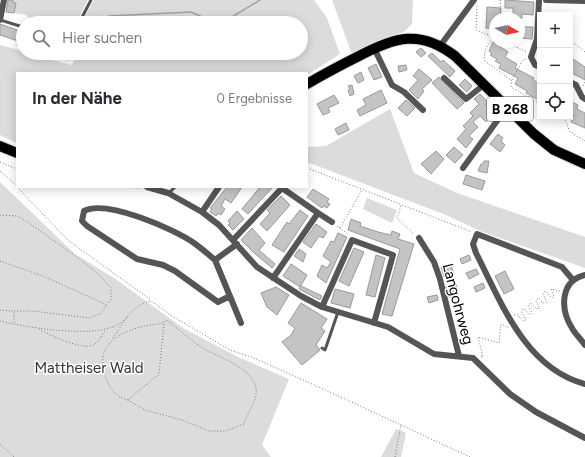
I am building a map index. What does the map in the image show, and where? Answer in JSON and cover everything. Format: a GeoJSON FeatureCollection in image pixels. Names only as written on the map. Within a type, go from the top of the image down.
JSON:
{"type":"FeatureCollection","features":[{"type":"Feature","properties":{"kind":"main road","name":"B 268"},"geometry":{"type":"LineString","coordinates":[[308,83],[390,41],[410,38],[425,40],[440,46],[456,56],[507,107],[554,150],[585,164]]}},
{"type":"Feature","properties":{"kind":"main road"},"geometry":{"type":"LineString","coordinates":[[0,146],[16,153]]}},
{"type":"Feature","properties":{"kind":"street"},"geometry":{"type":"LineString","coordinates":[[0,20],[4,0]]}},
{"type":"Feature","properties":{"kind":"street"},"geometry":{"type":"LineString","coordinates":[[440,46],[474,0]]}},
{"type":"Feature","properties":{"kind":"street"},"geometry":{"type":"LineString","coordinates":[[537,66],[535,65],[531,57],[538,39],[539,0]]}},
{"type":"Feature","properties":{"kind":"street"},"geometry":{"type":"LineString","coordinates":[[546,0],[585,1]]}},
{"type":"Feature","properties":{"kind":"street"},"geometry":{"type":"LineString","coordinates":[[374,48],[392,85],[404,92],[423,110]]}},
{"type":"Feature","properties":{"kind":"street"},"geometry":{"type":"LineString","coordinates":[[444,78],[466,99],[485,84]]}},
{"type":"Feature","properties":{"kind":"street"},"geometry":{"type":"LineString","coordinates":[[573,84],[576,85],[579,93],[585,99]]}},
{"type":"Feature","properties":{"kind":"street"},"geometry":{"type":"LineString","coordinates":[[463,168],[507,107]]}},
{"type":"Feature","properties":{"kind":"street"},"geometry":{"type":"LineString","coordinates":[[155,188],[168,193],[202,212],[219,225],[257,267],[322,307],[398,332],[434,354],[473,358],[510,394],[536,412],[585,438]]}},
{"type":"Feature","properties":{"kind":"street"},"geometry":{"type":"LineString","coordinates":[[202,212],[218,188]]}},
{"type":"Feature","properties":{"kind":"street"},"geometry":{"type":"LineString","coordinates":[[215,260],[235,242],[282,188],[332,222]]}},
{"type":"Feature","properties":{"kind":"street"},"geometry":{"type":"LineString","coordinates":[[230,296],[218,302],[163,265],[137,259],[87,226],[82,221],[84,210],[96,207],[111,209],[154,223],[176,232],[193,242],[215,260],[230,296],[241,323]]}},
{"type":"Feature","properties":{"kind":"street"},"geometry":{"type":"LineString","coordinates":[[273,278],[318,213]]}},
{"type":"Feature","properties":{"kind":"street"},"geometry":{"type":"LineString","coordinates":[[574,280],[562,267],[477,234],[473,244],[476,253],[515,328],[539,357],[565,377],[585,384]]}},
{"type":"Feature","properties":{"kind":"street","name":"Langohrweg"},"geometry":{"type":"LineString","coordinates":[[419,238],[434,262],[440,279],[459,356]]}},
{"type":"Feature","properties":{"kind":"street"},"geometry":{"type":"LineString","coordinates":[[322,307],[352,240],[393,255],[374,323]]}},
{"type":"Feature","properties":{"kind":"street"},"geometry":{"type":"LineString","coordinates":[[585,275],[570,283],[565,292],[564,308],[571,328],[585,345]]}},
{"type":"Feature","properties":{"kind":"lane"},"geometry":{"type":"LineString","coordinates":[[83,16],[91,0]]}},
{"type":"Feature","properties":{"kind":"lane"},"geometry":{"type":"LineString","coordinates":[[0,20],[16,25]]}},
{"type":"Feature","properties":{"kind":"lane"},"geometry":{"type":"LineString","coordinates":[[168,193],[174,188]]}},
{"type":"Feature","properties":{"kind":"lane"},"geometry":{"type":"LineString","coordinates":[[322,348],[325,350],[338,312]]}},
{"type":"Feature","properties":{"kind":"path"},"geometry":{"type":"LineString","coordinates":[[478,0],[476,30],[489,36]]}},
{"type":"Feature","properties":{"kind":"path"},"geometry":{"type":"LineString","coordinates":[[500,0],[501,12]]}},
{"type":"Feature","properties":{"kind":"path"},"geometry":{"type":"LineString","coordinates":[[573,42],[585,52]]}},
{"type":"Feature","properties":{"kind":"path"},"geometry":{"type":"LineString","coordinates":[[489,43],[483,54],[485,61],[512,81]]}},
{"type":"Feature","properties":{"kind":"path"},"geometry":{"type":"LineString","coordinates":[[519,48],[532,54]]}},
{"type":"Feature","properties":{"kind":"path"},"geometry":{"type":"LineString","coordinates":[[522,61],[510,86],[537,102]]}},
{"type":"Feature","properties":{"kind":"path"},"geometry":{"type":"LineString","coordinates":[[565,120],[570,132],[585,141]]}},
{"type":"Feature","properties":{"kind":"path"},"geometry":{"type":"LineString","coordinates":[[0,162],[16,169]]}},
{"type":"Feature","properties":{"kind":"path"},"geometry":{"type":"LineString","coordinates":[[308,168],[477,234]]}},
{"type":"Feature","properties":{"kind":"path"},"geometry":{"type":"LineString","coordinates":[[0,171],[16,186]]}},
{"type":"Feature","properties":{"kind":"path"},"geometry":{"type":"LineString","coordinates":[[18,188],[69,241],[172,316],[230,350],[254,358],[401,424],[470,457]]}},
{"type":"Feature","properties":{"kind":"path"},"geometry":{"type":"LineString","coordinates":[[122,188],[142,188]]}},
{"type":"Feature","properties":{"kind":"path"},"geometry":{"type":"LineString","coordinates":[[352,240],[352,238],[340,228],[362,190]]}},
{"type":"Feature","properties":{"kind":"path"},"geometry":{"type":"LineString","coordinates":[[401,205],[397,218],[419,238]]}},
{"type":"Feature","properties":{"kind":"path"},"geometry":{"type":"LineString","coordinates":[[0,216],[17,216],[29,223],[99,275],[111,288],[111,299],[107,305],[100,314],[89,318],[33,311],[14,312],[0,310]]}},
{"type":"Feature","properties":{"kind":"path"},"geometry":{"type":"LineString","coordinates":[[0,260],[43,276],[107,305]]}},
{"type":"Feature","properties":{"kind":"path"},"geometry":{"type":"LineString","coordinates":[[473,358],[483,357],[478,337],[499,343],[501,324],[509,328],[515,328],[519,325],[513,316],[517,314],[523,321],[526,320],[521,311],[524,309],[530,315],[532,313],[528,305],[531,303],[537,309],[540,308],[536,301],[538,298],[543,303],[547,302],[543,294],[545,292],[552,298],[554,297],[551,289],[565,292]]}},
{"type":"Feature","properties":{"kind":"path"},"geometry":{"type":"LineString","coordinates":[[0,321],[38,328],[105,330],[118,325],[140,303],[151,301]]}},
{"type":"Feature","properties":{"kind":"path"},"geometry":{"type":"LineString","coordinates":[[14,312],[14,324]]}},
{"type":"Feature","properties":{"kind":"path"},"geometry":{"type":"LineString","coordinates":[[112,339],[140,327],[164,323],[167,320],[193,342],[209,353],[243,370],[250,377],[255,387],[256,396],[247,413],[244,424],[226,431],[209,431],[182,420],[144,410],[111,391],[104,375],[102,365],[104,354],[112,339],[128,315]]}},
{"type":"Feature","properties":{"kind":"path"},"geometry":{"type":"LineString","coordinates":[[128,400],[159,374],[164,323]]}},
{"type":"Feature","properties":{"kind":"path"},"geometry":{"type":"LineString","coordinates":[[38,328],[50,335],[85,347],[95,344],[105,330]]}},
{"type":"Feature","properties":{"kind":"path"},"geometry":{"type":"LineString","coordinates":[[395,457],[401,424]]}},
{"type":"Feature","properties":{"kind":"path"},"geometry":{"type":"LineString","coordinates":[[0,444],[14,457]]}},
{"type":"Feature","properties":{"kind":"green space"},"geometry":{"type":"Polygon","coordinates":[[[13,0],[88,0],[80,16],[27,16],[14,13],[16,3],[13,3],[13,0]]]}},
{"type":"Feature","properties":{"kind":"green space"},"geometry":{"type":"Polygon","coordinates":[[[94,0],[314,0],[327,18],[340,54],[308,74],[308,72],[16,72],[16,143],[0,135],[0,45],[16,49],[16,60],[52,60],[72,65],[74,60],[308,60],[308,16],[85,16],[94,0]]]}},
{"type":"Feature","properties":{"kind":"green space"},"geometry":{"type":"Polygon","coordinates":[[[332,0],[413,0],[412,24],[405,31],[352,54],[332,0]]]}},
{"type":"Feature","properties":{"kind":"green space"},"geometry":{"type":"Polygon","coordinates":[[[390,109],[414,173],[457,193],[585,237],[585,268],[480,231],[446,215],[308,162],[308,147],[326,146],[390,109]]]}},
{"type":"Feature","properties":{"kind":"green space","name":"Mattheiser Wald"},"geometry":{"type":"Polygon","coordinates":[[[0,182],[75,254],[117,280],[183,328],[238,357],[289,379],[262,445],[271,457],[0,457],[0,182]]]}},
{"type":"Feature","properties":{"kind":"green space"},"geometry":{"type":"Polygon","coordinates":[[[367,198],[397,210],[392,223],[363,209],[367,198]]]}},
{"type":"Feature","properties":{"kind":"green space"},"geometry":{"type":"Polygon","coordinates":[[[396,429],[406,433],[401,457],[381,457],[396,429]]]}},
{"type":"Feature","properties":{"kind":"building"},"geometry":{"type":"Polygon","coordinates":[[[8,0],[13,0],[13,3],[16,3],[14,13],[6,12],[8,0]]]}},
{"type":"Feature","properties":{"kind":"building"},"geometry":{"type":"Polygon","coordinates":[[[505,0],[534,2],[533,15],[525,14],[525,12],[513,12],[513,8],[505,8],[505,0]]]}},
{"type":"Feature","properties":{"kind":"building"},"geometry":{"type":"Polygon","coordinates":[[[487,7],[501,8],[501,12],[489,12],[489,28],[486,28],[487,7]]]}},
{"type":"Feature","properties":{"kind":"building"},"geometry":{"type":"Polygon","coordinates":[[[0,24],[16,30],[16,40],[0,35],[0,24]]]}},
{"type":"Feature","properties":{"kind":"building"},"geometry":{"type":"Polygon","coordinates":[[[525,27],[533,27],[532,39],[525,38],[525,27]]]}},
{"type":"Feature","properties":{"kind":"building"},"geometry":{"type":"Polygon","coordinates":[[[421,48],[426,53],[421,57],[416,52],[421,48]]]}},
{"type":"Feature","properties":{"kind":"building"},"geometry":{"type":"Polygon","coordinates":[[[490,48],[502,48],[508,52],[505,57],[517,64],[515,68],[534,78],[533,80],[537,82],[537,99],[515,84],[518,78],[499,68],[501,64],[495,61],[497,59],[490,55],[492,53],[489,51],[490,48]]]}},
{"type":"Feature","properties":{"kind":"building"},"geometry":{"type":"Polygon","coordinates":[[[432,53],[441,62],[443,60],[455,71],[450,77],[428,56],[432,53]]]}},
{"type":"Feature","properties":{"kind":"building"},"geometry":{"type":"Polygon","coordinates":[[[573,59],[585,67],[585,80],[573,74],[573,59]]]}},
{"type":"Feature","properties":{"kind":"building"},"geometry":{"type":"Polygon","coordinates":[[[376,64],[382,77],[374,80],[368,68],[376,64]]]}},
{"type":"Feature","properties":{"kind":"building"},"geometry":{"type":"Polygon","coordinates":[[[406,65],[407,70],[399,72],[398,66],[406,65]]]}},
{"type":"Feature","properties":{"kind":"building"},"geometry":{"type":"Polygon","coordinates":[[[419,69],[432,80],[422,89],[424,91],[418,99],[409,90],[418,80],[413,76],[419,69]]]}},
{"type":"Feature","properties":{"kind":"building"},"geometry":{"type":"Polygon","coordinates":[[[361,72],[364,80],[358,83],[354,76],[361,72]]]}},
{"type":"Feature","properties":{"kind":"building"},"geometry":{"type":"Polygon","coordinates":[[[439,77],[464,103],[457,109],[432,83],[439,77]]]}},
{"type":"Feature","properties":{"kind":"building"},"geometry":{"type":"Polygon","coordinates":[[[465,79],[472,86],[467,92],[459,85],[465,79]]]}},
{"type":"Feature","properties":{"kind":"building"},"geometry":{"type":"Polygon","coordinates":[[[352,85],[354,94],[350,96],[348,90],[350,89],[348,86],[352,85]]]}},
{"type":"Feature","properties":{"kind":"building"},"geometry":{"type":"Polygon","coordinates":[[[381,90],[387,103],[360,116],[357,110],[366,105],[363,99],[381,90]]]}},
{"type":"Feature","properties":{"kind":"building"},"geometry":{"type":"Polygon","coordinates":[[[480,94],[488,102],[485,105],[494,114],[486,122],[480,116],[473,122],[478,127],[469,136],[473,139],[466,148],[457,139],[466,129],[463,126],[473,116],[470,113],[479,104],[474,99],[480,94]]]}},
{"type":"Feature","properties":{"kind":"building"},"geometry":{"type":"Polygon","coordinates":[[[334,95],[339,103],[328,108],[330,112],[323,115],[317,104],[334,95]]]}},
{"type":"Feature","properties":{"kind":"building"},"geometry":{"type":"Polygon","coordinates":[[[406,100],[415,108],[407,116],[398,108],[406,100]]]}},
{"type":"Feature","properties":{"kind":"building"},"geometry":{"type":"Polygon","coordinates":[[[573,102],[578,105],[577,109],[585,113],[585,128],[571,122],[574,115],[573,102]]]}},
{"type":"Feature","properties":{"kind":"building"},"geometry":{"type":"Polygon","coordinates":[[[346,123],[349,130],[338,135],[335,129],[346,123]]]}},
{"type":"Feature","properties":{"kind":"building"},"geometry":{"type":"Polygon","coordinates":[[[498,134],[503,138],[501,141],[505,145],[500,152],[490,144],[498,134]]]}},
{"type":"Feature","properties":{"kind":"building"},"geometry":{"type":"Polygon","coordinates":[[[454,147],[463,155],[455,163],[446,155],[454,147]]]}},
{"type":"Feature","properties":{"kind":"building"},"geometry":{"type":"Polygon","coordinates":[[[436,151],[444,159],[431,174],[421,164],[436,151]]]}},
{"type":"Feature","properties":{"kind":"building"},"geometry":{"type":"Polygon","coordinates":[[[484,161],[489,161],[487,173],[478,171],[484,161]]]}},
{"type":"Feature","properties":{"kind":"building"},"geometry":{"type":"Polygon","coordinates":[[[466,175],[485,181],[482,190],[463,184],[466,175]]]}},
{"type":"Feature","properties":{"kind":"building"},"geometry":{"type":"Polygon","coordinates":[[[226,188],[241,188],[231,203],[225,199],[221,206],[225,209],[221,215],[218,213],[216,216],[210,212],[212,209],[210,208],[226,188]]]}},
{"type":"Feature","properties":{"kind":"building"},"geometry":{"type":"Polygon","coordinates":[[[259,188],[272,188],[248,214],[242,209],[259,188]]]}},
{"type":"Feature","properties":{"kind":"building"},"geometry":{"type":"Polygon","coordinates":[[[313,189],[329,199],[327,202],[330,204],[327,208],[324,206],[322,208],[307,197],[313,189]]]}},
{"type":"Feature","properties":{"kind":"building"},"geometry":{"type":"Polygon","coordinates":[[[281,196],[290,205],[267,231],[260,224],[270,213],[267,210],[281,196]]]}},
{"type":"Feature","properties":{"kind":"building"},"geometry":{"type":"Polygon","coordinates":[[[300,210],[308,216],[284,252],[272,245],[287,222],[289,224],[300,210]]]}},
{"type":"Feature","properties":{"kind":"building"},"geometry":{"type":"Polygon","coordinates":[[[237,211],[244,219],[233,230],[228,225],[230,223],[228,221],[237,211]]]}},
{"type":"Feature","properties":{"kind":"building"},"geometry":{"type":"Polygon","coordinates":[[[351,219],[361,223],[360,226],[378,232],[391,235],[392,231],[400,234],[398,239],[414,244],[392,316],[382,314],[400,249],[348,230],[351,219]]]}},
{"type":"Feature","properties":{"kind":"building"},"geometry":{"type":"Polygon","coordinates":[[[316,224],[327,232],[323,238],[319,236],[311,248],[303,242],[316,224]]]}},
{"type":"Feature","properties":{"kind":"building"},"geometry":{"type":"Polygon","coordinates":[[[252,228],[265,243],[259,250],[275,264],[272,268],[241,240],[252,228]]]}},
{"type":"Feature","properties":{"kind":"building"},"geometry":{"type":"Polygon","coordinates":[[[338,233],[347,237],[326,283],[317,276],[322,265],[327,268],[331,262],[323,256],[331,241],[334,242],[338,233]]]}},
{"type":"Feature","properties":{"kind":"building"},"geometry":{"type":"Polygon","coordinates":[[[354,248],[364,252],[349,286],[339,281],[354,248]]]}},
{"type":"Feature","properties":{"kind":"building"},"geometry":{"type":"Polygon","coordinates":[[[299,249],[306,254],[303,262],[294,256],[299,249]]]}},
{"type":"Feature","properties":{"kind":"building"},"geometry":{"type":"Polygon","coordinates":[[[376,255],[385,258],[375,297],[366,295],[376,255]]]}},
{"type":"Feature","properties":{"kind":"building"},"geometry":{"type":"Polygon","coordinates":[[[469,255],[471,260],[462,264],[460,259],[469,255]]]}},
{"type":"Feature","properties":{"kind":"building"},"geometry":{"type":"Polygon","coordinates":[[[291,264],[307,275],[300,287],[283,276],[291,264]]]}},
{"type":"Feature","properties":{"kind":"building"},"geometry":{"type":"Polygon","coordinates":[[[451,264],[454,275],[444,277],[441,267],[451,264]]]}},
{"type":"Feature","properties":{"kind":"building"},"geometry":{"type":"Polygon","coordinates":[[[476,269],[479,274],[469,279],[466,273],[476,269]]]}},
{"type":"Feature","properties":{"kind":"building"},"geometry":{"type":"Polygon","coordinates":[[[505,271],[514,289],[504,294],[495,276],[505,271]]]}},
{"type":"Feature","properties":{"kind":"building"},"geometry":{"type":"Polygon","coordinates":[[[483,283],[485,288],[476,292],[474,287],[483,283]]]}},
{"type":"Feature","properties":{"kind":"building"},"geometry":{"type":"Polygon","coordinates":[[[456,284],[459,295],[449,297],[446,287],[456,284]]]}},
{"type":"Feature","properties":{"kind":"building"},"geometry":{"type":"Polygon","coordinates":[[[301,286],[322,296],[320,300],[299,289],[301,286]]]}},
{"type":"Feature","properties":{"kind":"building"},"geometry":{"type":"Polygon","coordinates":[[[276,287],[289,295],[277,315],[267,307],[261,293],[276,287]]]}},
{"type":"Feature","properties":{"kind":"building"},"geometry":{"type":"Polygon","coordinates":[[[335,289],[354,294],[350,308],[331,303],[335,289]]]}},
{"type":"Feature","properties":{"kind":"building"},"geometry":{"type":"Polygon","coordinates":[[[437,295],[438,300],[429,303],[427,297],[437,295]]]}},
{"type":"Feature","properties":{"kind":"building"},"geometry":{"type":"Polygon","coordinates":[[[301,303],[327,319],[321,328],[325,331],[316,345],[320,350],[302,365],[282,342],[291,335],[295,328],[288,323],[301,303]]]}},
{"type":"Feature","properties":{"kind":"waterway"},"geometry":{"type":"LineString","coordinates":[[234,16],[260,0]]}},
{"type":"Feature","properties":{"kind":"waterway"},"geometry":{"type":"LineString","coordinates":[[109,16],[191,12],[200,16]]}}]}
